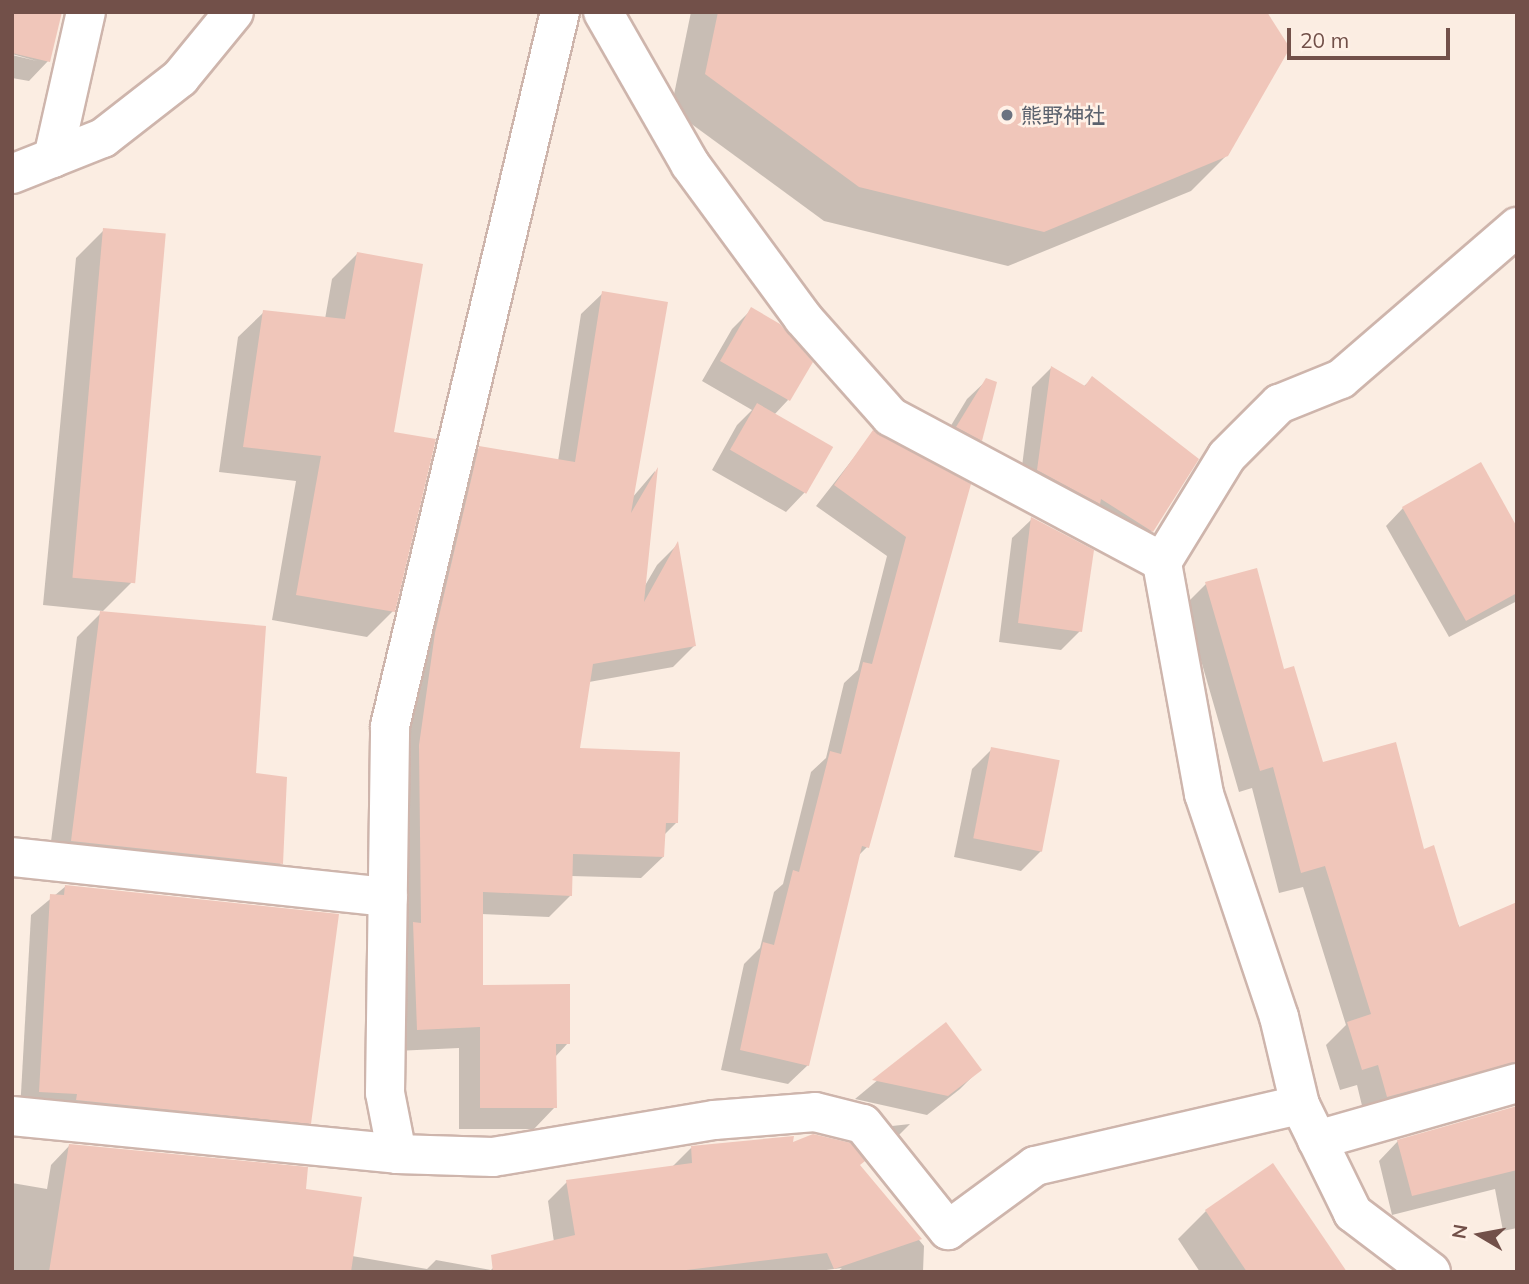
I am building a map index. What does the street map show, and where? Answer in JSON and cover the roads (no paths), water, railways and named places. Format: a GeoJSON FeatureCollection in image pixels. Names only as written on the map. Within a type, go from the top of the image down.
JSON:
{"type":"FeatureCollection","features":[{"type":"Feature","properties":{"kind":"street"},"geometry":{"type":"LineString","coordinates":[[53,158],[86,12]]}},
{"type":"Feature","properties":{"kind":"street"},"geometry":{"type":"LineString","coordinates":[[12,174],[103,138],[180,78],[234,12]]}},
{"type":"Feature","properties":{"kind":"street"},"geometry":{"type":"LineString","coordinates":[[397,1154],[386,1093],[390,726],[560,12]]}},
{"type":"Feature","properties":{"kind":"street"},"geometry":{"type":"LineString","coordinates":[[603,12],[698,175],[803,318],[891,417],[1162,562]]}},
{"type":"Feature","properties":{"kind":"street"},"geometry":{"type":"LineString","coordinates":[[1431,1272],[1353,1213],[1300,1105],[1279,1017],[1204,794],[1162,562],[1227,456],[1279,404],[1341,379],[1517,227]]}},
{"type":"Feature","properties":{"kind":"street"},"geometry":{"type":"LineString","coordinates":[[12,858],[388,897]]}},
{"type":"Feature","properties":{"kind":"street"},"geometry":{"type":"LineString","coordinates":[[1317,1140],[1517,1083]]}},
{"type":"Feature","properties":{"kind":"street"},"geometry":{"type":"LineString","coordinates":[[12,1116],[397,1154],[493,1157],[714,1120],[815,1112],[863,1124],[948,1230],[1035,1166],[1300,1105]]}},
{"type":"Feature","properties":{"kind":"place","name":"熊野神社"},"geometry":{"type":"Point","coordinates":[1007,115]}}]}
